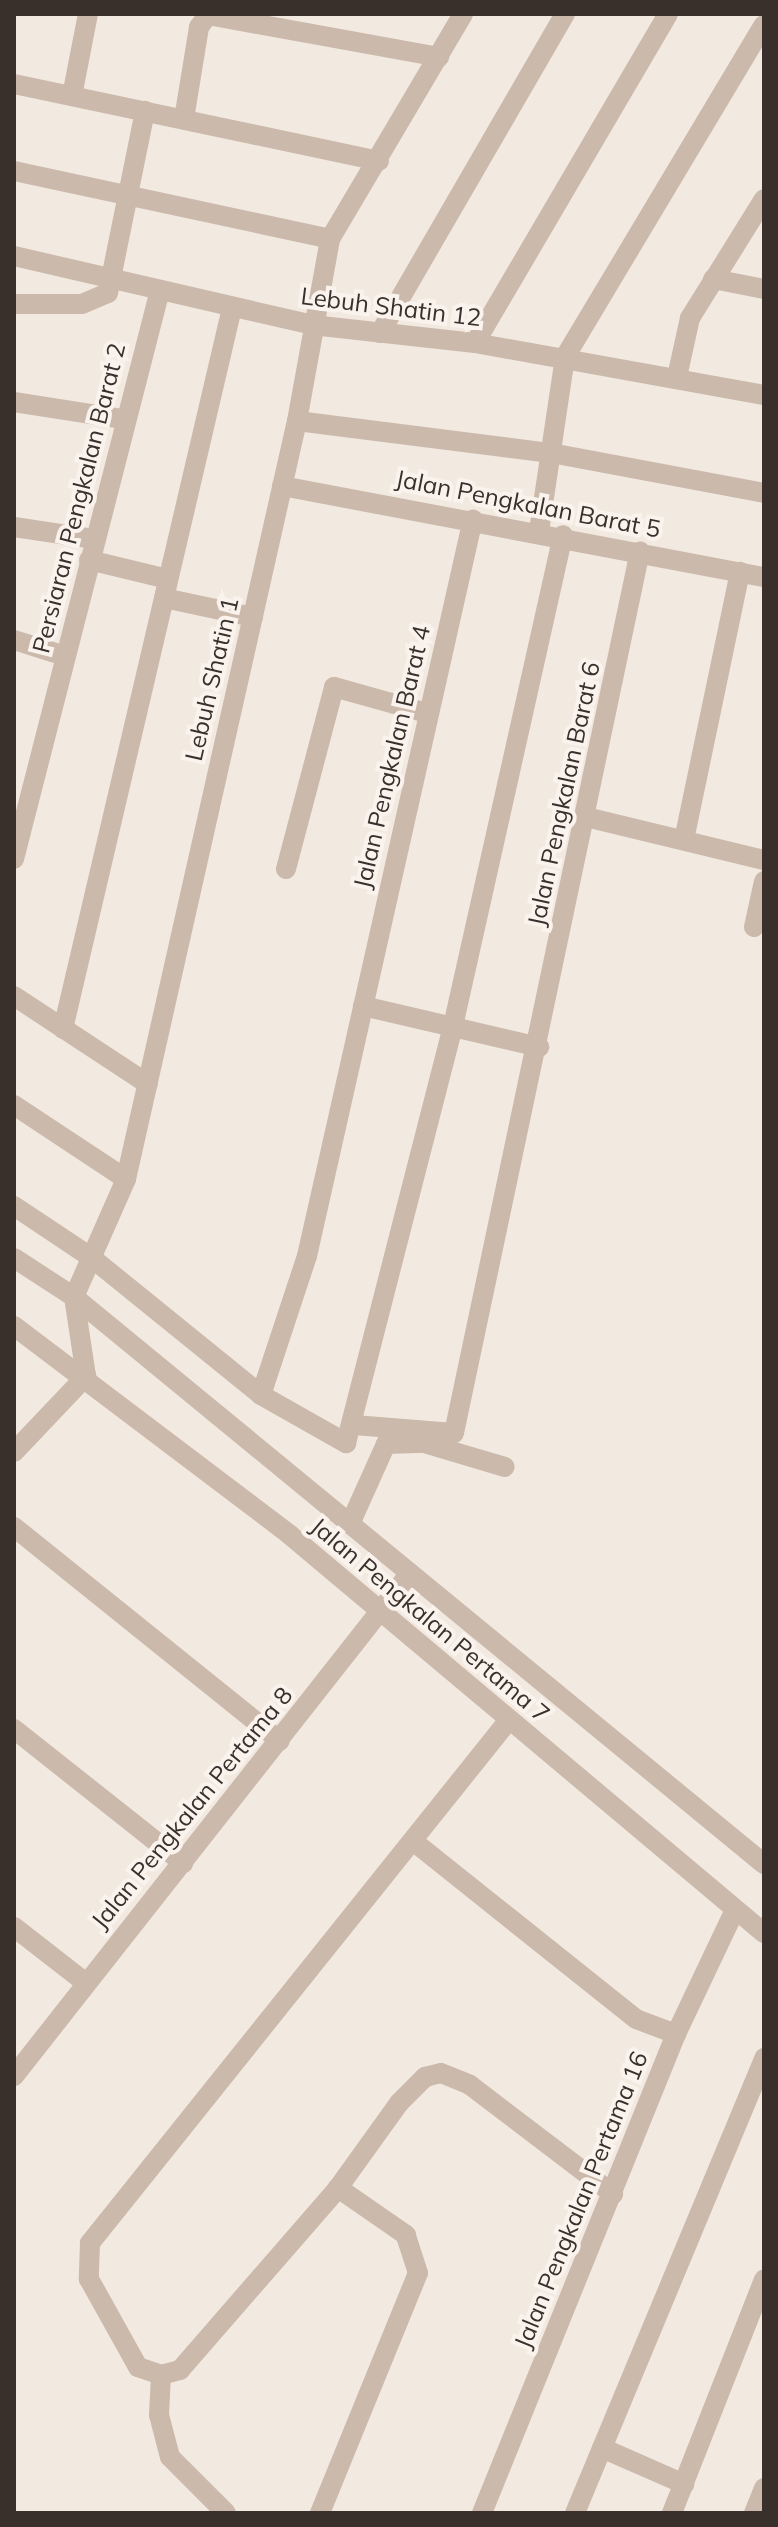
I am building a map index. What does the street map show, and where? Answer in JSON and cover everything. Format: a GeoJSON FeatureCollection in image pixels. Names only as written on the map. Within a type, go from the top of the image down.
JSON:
{"type":"FeatureCollection","features":[{"type":"Feature","properties":{"kind":"street"},"geometry":{"type":"LineString","coordinates":[[72,96],[88,14]]}},
{"type":"Feature","properties":{"kind":"street","name":"Lebuh Shatin 1"},"geometry":{"type":"LineString","coordinates":[[74,1297],[126,1179],[297,421],[330,239],[379,161],[463,14]]}},
{"type":"Feature","properties":{"kind":"street"},"geometry":{"type":"LineString","coordinates":[[380,333],[565,14]]}},
{"type":"Feature","properties":{"kind":"street"},"geometry":{"type":"LineString","coordinates":[[475,343],[668,14]]}},
{"type":"Feature","properties":{"kind":"street"},"geometry":{"type":"LineString","coordinates":[[184,119],[199,27],[208,15],[439,57]]}},
{"type":"Feature","properties":{"kind":"street"},"geometry":{"type":"LineString","coordinates":[[539,531],[565,357],[764,25]]}},
{"type":"Feature","properties":{"kind":"street"},"geometry":{"type":"LineString","coordinates":[[14,84],[379,161]]}},
{"type":"Feature","properties":{"kind":"street"},"geometry":{"type":"LineString","coordinates":[[14,304],[99,300],[117,276],[145,111]]}},
{"type":"Feature","properties":{"kind":"street"},"geometry":{"type":"LineString","coordinates":[[14,171],[330,239]]}},
{"type":"Feature","properties":{"kind":"street"},"geometry":{"type":"LineString","coordinates":[[677,377],[690,318],[764,199]]}},
{"type":"Feature","properties":{"kind":"street","name":"Lebuh Shatin 12"},"geometry":{"type":"LineString","coordinates":[[14,256],[117,276],[160,290],[312,325],[475,343],[764,395]]}},
{"type":"Feature","properties":{"kind":"street"},"geometry":{"type":"LineString","coordinates":[[713,279],[764,289]]}},
{"type":"Feature","properties":{"kind":"street","name":"Persiaran Pengkalan Barat 2"},"geometry":{"type":"LineString","coordinates":[[14,859],[122,419],[160,290]]}},
{"type":"Feature","properties":{"kind":"street"},"geometry":{"type":"LineString","coordinates":[[63,1029],[232,308]]}},
{"type":"Feature","properties":{"kind":"street"},"geometry":{"type":"LineString","coordinates":[[14,402],[122,419]]}},
{"type":"Feature","properties":{"kind":"street"},"geometry":{"type":"LineString","coordinates":[[297,421],[551,453],[764,493]]}},
{"type":"Feature","properties":{"kind":"street","name":"Jalan Pengkalan Barat 5"},"geometry":{"type":"LineString","coordinates":[[282,486],[563,535],[764,577]]}},
{"type":"Feature","properties":{"kind":"street","name":"Jalan Pengkalan Barat 4"},"geometry":{"type":"LineString","coordinates":[[261,1395],[307,1256],[473,519]]}},
{"type":"Feature","properties":{"kind":"street"},"geometry":{"type":"LineString","coordinates":[[14,527],[93,539]]}},
{"type":"Feature","properties":{"kind":"street"},"geometry":{"type":"LineString","coordinates":[[14,1206],[92,1258],[261,1395],[350,1434],[453,1026],[563,535]]}},
{"type":"Feature","properties":{"kind":"street","name":"Jalan Pengkalan Barat 6"},"geometry":{"type":"LineString","coordinates":[[350,1434],[454,1433],[539,1047],[640,551]]}},
{"type":"Feature","properties":{"kind":"street"},"geometry":{"type":"LineString","coordinates":[[89,560],[253,617]]}},
{"type":"Feature","properties":{"kind":"street"},"geometry":{"type":"LineString","coordinates":[[684,840],[740,572]]}},
{"type":"Feature","properties":{"kind":"street"},"geometry":{"type":"LineString","coordinates":[[14,640],[65,656]]}},
{"type":"Feature","properties":{"kind":"street"},"geometry":{"type":"LineString","coordinates":[[286,869],[334,687],[427,713]]}},
{"type":"Feature","properties":{"kind":"street"},"geometry":{"type":"LineString","coordinates":[[586,817],[764,860]]}},
{"type":"Feature","properties":{"kind":"street"},"geometry":{"type":"LineString","coordinates":[[754,927],[764,881]]}},
{"type":"Feature","properties":{"kind":"street"},"geometry":{"type":"LineString","coordinates":[[14,996],[148,1084]]}},
{"type":"Feature","properties":{"kind":"street"},"geometry":{"type":"LineString","coordinates":[[363,1006],[539,1047]]}},
{"type":"Feature","properties":{"kind":"street"},"geometry":{"type":"LineString","coordinates":[[14,1105],[126,1179]]}},
{"type":"Feature","properties":{"kind":"street"},"geometry":{"type":"LineString","coordinates":[[14,1258],[74,1297],[764,1864]]}},
{"type":"Feature","properties":{"kind":"street"},"geometry":{"type":"LineString","coordinates":[[14,1452],[86,1376],[74,1297]]}},
{"type":"Feature","properties":{"kind":"street","name":"Jalan Pengkalan Pertama 7"},"geometry":{"type":"LineString","coordinates":[[14,1326],[86,1376],[764,1933]]}},
{"type":"Feature","properties":{"kind":"street"},"geometry":{"type":"LineString","coordinates":[[350,1524],[386,1444],[424,1443],[505,1467]]}},
{"type":"Feature","properties":{"kind":"street"},"geometry":{"type":"LineString","coordinates":[[14,1527],[280,1741]]}},
{"type":"Feature","properties":{"kind":"street","name":"Jalan Pengkalan Pertama 8"},"geometry":{"type":"LineString","coordinates":[[14,2076],[380,1615],[410,1573]]}},
{"type":"Feature","properties":{"kind":"street"},"geometry":{"type":"LineString","coordinates":[[508,1721],[90,2243],[89,2279],[138,2367],[161,2375],[193,2361],[338,2188],[399,2103],[425,2077],[441,2073],[470,2085],[613,2194]]}},
{"type":"Feature","properties":{"kind":"street"},"geometry":{"type":"LineString","coordinates":[[14,1729],[183,1863]]}},
{"type":"Feature","properties":{"kind":"street"},"geometry":{"type":"LineString","coordinates":[[413,1841],[636,2019],[676,2034]]}},
{"type":"Feature","properties":{"kind":"street","name":"Jalan Pengkalan Pertama 16"},"geometry":{"type":"LineString","coordinates":[[482,2513],[676,2034],[735,1910]]}},
{"type":"Feature","properties":{"kind":"street"},"geometry":{"type":"LineString","coordinates":[[14,1927],[86,1983]]}},
{"type":"Feature","properties":{"kind":"street"},"geometry":{"type":"LineString","coordinates":[[575,2513],[764,2058]]}},
{"type":"Feature","properties":{"kind":"street"},"geometry":{"type":"LineString","coordinates":[[320,2513],[418,2273],[406,2235],[338,2188]]}},
{"type":"Feature","properties":{"kind":"street"},"geometry":{"type":"LineString","coordinates":[[672,2513],[764,2279]]}},
{"type":"Feature","properties":{"kind":"street"},"geometry":{"type":"LineString","coordinates":[[161,2375],[159,2415],[170,2457],[226,2513]]}},
{"type":"Feature","properties":{"kind":"street"},"geometry":{"type":"LineString","coordinates":[[602,2448],[684,2484]]}},
{"type":"Feature","properties":{"kind":"street"},"geometry":{"type":"LineString","coordinates":[[754,2513],[764,2488]]}}]}
